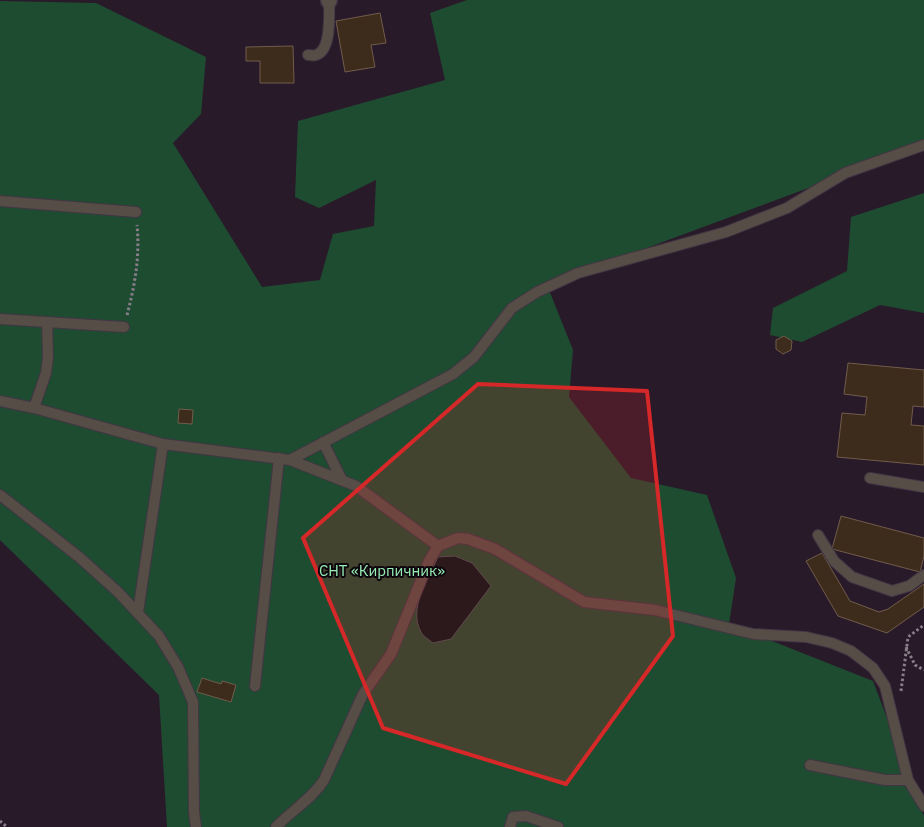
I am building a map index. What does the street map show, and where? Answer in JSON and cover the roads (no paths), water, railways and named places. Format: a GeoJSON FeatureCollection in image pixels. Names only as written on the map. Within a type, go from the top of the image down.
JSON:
{"type":"FeatureCollection","features":[{"type":"Feature","properties":{"kind":"lane"},"geometry":{"type":"LineString","coordinates":[[308,55],[316,55],[323,50],[328,38],[329,1]]}},
{"type":"Feature","properties":{"kind":"lane"},"geometry":{"type":"LineString","coordinates":[[290,460],[454,374],[474,357],[512,308],[537,292],[578,273],[735,228],[786,208],[845,173],[924,145]]}},
{"type":"Feature","properties":{"kind":"lane"},"geometry":{"type":"LineString","coordinates":[[0,201],[136,212]]}},
{"type":"Feature","properties":{"kind":"lane"},"geometry":{"type":"LineString","coordinates":[[0,319],[124,326]]}},
{"type":"Feature","properties":{"kind":"lane"},"geometry":{"type":"LineString","coordinates":[[34,408],[47,365],[47,322]]}},
{"type":"Feature","properties":{"kind":"lane"},"geometry":{"type":"LineString","coordinates":[[0,401],[34,408],[164,444],[290,460],[356,486],[438,546]]}},
{"type":"Feature","properties":{"kind":"lane"},"geometry":{"type":"LineString","coordinates":[[323,442],[342,480]]}},
{"type":"Feature","properties":{"kind":"lane"},"geometry":{"type":"LineString","coordinates":[[138,612],[164,444]]}},
{"type":"Feature","properties":{"kind":"lane"},"geometry":{"type":"LineString","coordinates":[[255,686],[279,458]]}},
{"type":"Feature","properties":{"kind":"lane"},"geometry":{"type":"LineString","coordinates":[[870,478],[924,487]]}},
{"type":"Feature","properties":{"kind":"lane"},"geometry":{"type":"LineString","coordinates":[[0,495],[79,557],[138,612],[159,636],[178,667],[192,702],[196,827]]}},
{"type":"Feature","properties":{"kind":"lane"},"geometry":{"type":"LineString","coordinates":[[818,535],[834,561],[852,578],[892,591],[909,586],[924,575]]}},
{"type":"Feature","properties":{"kind":"lane"},"geometry":{"type":"LineString","coordinates":[[276,827],[318,790],[363,694],[391,654],[429,561],[438,546],[458,538],[468,539],[495,549],[584,602],[655,610],[752,634],[806,637],[832,643],[850,651],[873,668],[885,686],[908,780],[924,806]]}},
{"type":"Feature","properties":{"kind":"lane"},"geometry":{"type":"LineString","coordinates":[[810,765],[885,780],[908,780]]}},
{"type":"Feature","properties":{"kind":"lane"},"geometry":{"type":"LineString","coordinates":[[510,827],[513,817],[526,816],[558,827]]}},
{"type":"Feature","properties":{"kind":"park label","name":"СНТ «Кирпичник»"},"geometry":{"type":"Point","coordinates":[382,571]}}]}
